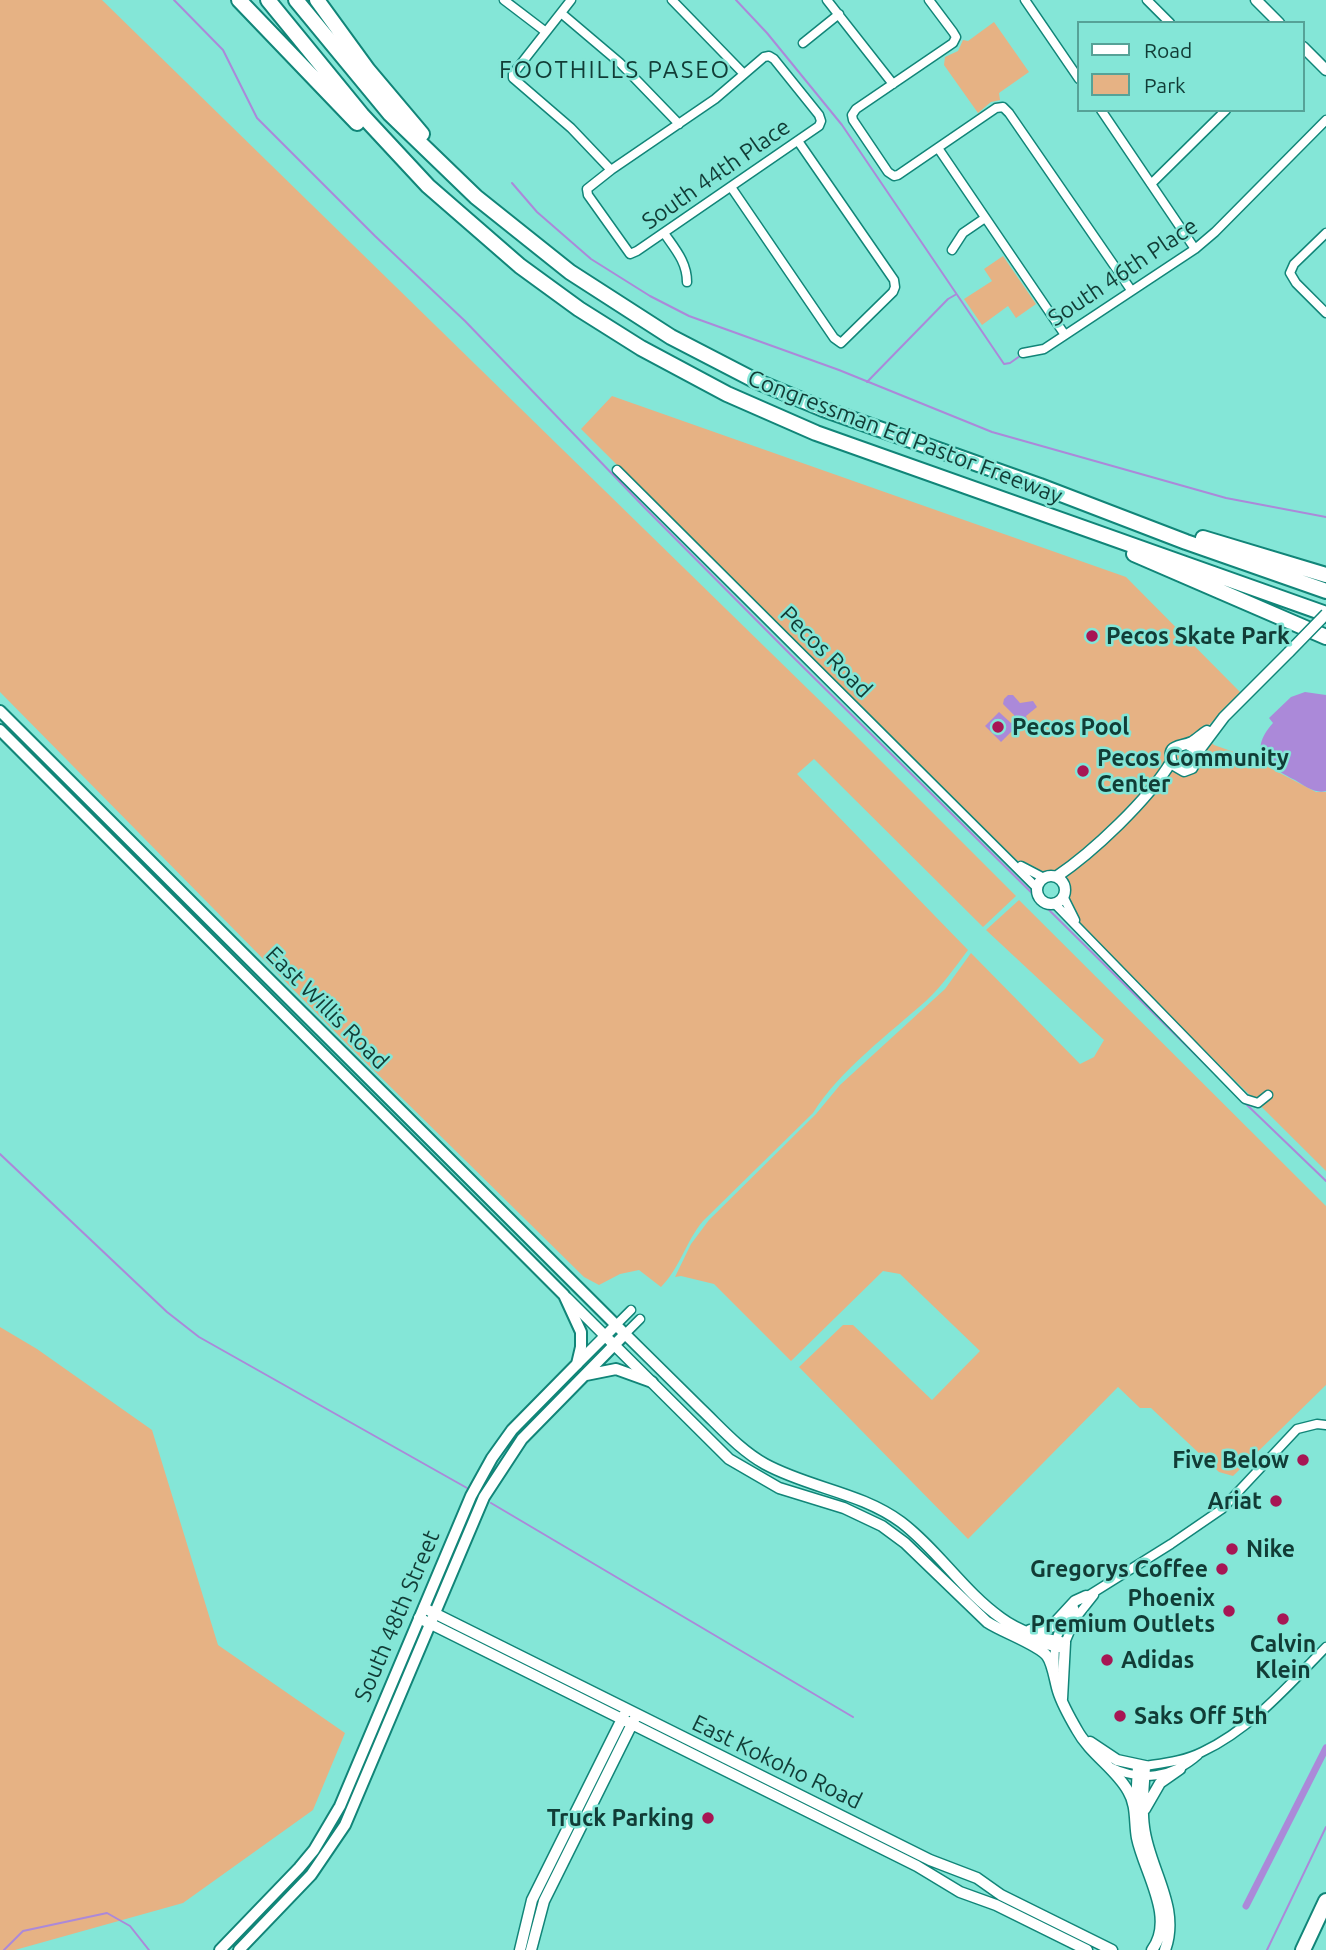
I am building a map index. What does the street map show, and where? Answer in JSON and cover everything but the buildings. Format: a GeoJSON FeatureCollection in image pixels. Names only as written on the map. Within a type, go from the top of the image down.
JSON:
{"type":"FeatureCollection","features":[{"type":"Feature","properties":{"kind":"highway"},"geometry":{"type":"LineString","coordinates":[[239,0],[367,134],[411,169]]}},
{"type":"Feature","properties":{"kind":"highway","name":"Congressman Ed Pastor Freeway"},"geometry":{"type":"LineString","coordinates":[[268,0],[362,115],[411,169],[482,235],[539,280],[610,329],[683,372],[749,405],[816,433],[1326,614]]}},
{"type":"Feature","properties":{"kind":"highway","name":"Congressman Ed Pastor Freeway"},"geometry":{"type":"LineString","coordinates":[[296,0],[390,114],[494,213],[550,258],[609,299],[713,359],[823,409],[1326,591]]}},
{"type":"Feature","properties":{"kind":"highway"},"geometry":{"type":"LineString","coordinates":[[317,0],[391,98],[494,213]]}},
{"type":"Feature","properties":{"kind":"highway"},"geometry":{"type":"LineString","coordinates":[[1040,486],[1326,575]]}},
{"type":"Feature","properties":{"kind":"highway"},"geometry":{"type":"LineString","coordinates":[[1033,510],[1326,638]]}},
{"type":"Feature","properties":{"kind":"highway"},"geometry":{"type":"LineString","coordinates":[[1303,1950],[1326,1902]]}},
{"type":"Feature","properties":{"kind":"main road","name":"East Willis Road"},"geometry":{"type":"LineString","coordinates":[[0,712],[625,1334]]}},
{"type":"Feature","properties":{"kind":"main road","name":"East Willis Road"},"geometry":{"type":"LineString","coordinates":[[0,730],[564,1295]]}},
{"type":"Feature","properties":{"kind":"main road"},"geometry":{"type":"LineString","coordinates":[[119,849],[128,840]]}},
{"type":"Feature","properties":{"kind":"main road"},"geometry":{"type":"LineString","coordinates":[[564,1295],[581,1332],[577,1364]]}},
{"type":"Feature","properties":{"kind":"main road","name":"South 48th Street"},"geometry":{"type":"LineString","coordinates":[[239,1950],[311,1875],[345,1825],[484,1497],[502,1466],[530,1430],[625,1334]]}},
{"type":"Feature","properties":{"kind":"main road","name":"South 48th Street"},"geometry":{"type":"LineString","coordinates":[[220,1950],[314,1850],[340,1806],[471,1496],[492,1458],[512,1430],[577,1364]]}},
{"type":"Feature","properties":{"kind":"main road"},"geometry":{"type":"LineString","coordinates":[[583,1376],[616,1368],[652,1382]]}},
{"type":"Feature","properties":{"kind":"street"},"geometry":{"type":"LineString","coordinates":[[504,0],[546,32]]}},
{"type":"Feature","properties":{"kind":"street"},"geometry":{"type":"LineString","coordinates":[[571,0],[513,74],[513,78],[571,128],[611,170],[715,99],[744,74],[672,0]]}},
{"type":"Feature","properties":{"kind":"street"},"geometry":{"type":"LineString","coordinates":[[827,0],[893,84]]}},
{"type":"Feature","properties":{"kind":"street"},"geometry":{"type":"LineString","coordinates":[[929,0],[956,37],[953,43],[856,109],[852,115],[888,172],[894,177],[996,108],[1003,107],[1131,290]]}},
{"type":"Feature","properties":{"kind":"street"},"geometry":{"type":"LineString","coordinates":[[1025,0],[1078,78]]}},
{"type":"Feature","properties":{"kind":"street"},"geometry":{"type":"LineString","coordinates":[[1147,0],[1168,21]]}},
{"type":"Feature","properties":{"kind":"street"},"geometry":{"type":"LineString","coordinates":[[1256,0],[1277,21]]}},
{"type":"Feature","properties":{"kind":"street"},"geometry":{"type":"LineString","coordinates":[[561,13],[620,63],[679,124]]}},
{"type":"Feature","properties":{"kind":"street"},"geometry":{"type":"LineString","coordinates":[[803,43],[839,14]]}},
{"type":"Feature","properties":{"kind":"street"},"geometry":{"type":"LineString","coordinates":[[1305,48],[1324,62]]}},
{"type":"Feature","properties":{"kind":"street","name":"South 44th Place"},"geometry":{"type":"LineString","coordinates":[[611,170],[587,189],[588,195],[630,254],[819,127],[821,121],[804,96],[769,56],[764,57],[744,74]]}},
{"type":"Feature","properties":{"kind":"street"},"geometry":{"type":"LineString","coordinates":[[1103,112],[1195,249]]}},
{"type":"Feature","properties":{"kind":"street"},"geometry":{"type":"LineString","coordinates":[[1151,184],[1224,112]]}},
{"type":"Feature","properties":{"kind":"street","name":"South 46th Place"},"geometry":{"type":"LineString","coordinates":[[1023,353],[1044,349],[1195,249],[1326,120]]}},
{"type":"Feature","properties":{"kind":"street"},"geometry":{"type":"LineString","coordinates":[[731,187],[834,338],[841,343],[893,292],[894,280],[798,141]]}},
{"type":"Feature","properties":{"kind":"street"},"geometry":{"type":"LineString","coordinates":[[938,148],[1065,335]]}},
{"type":"Feature","properties":{"kind":"street"},"geometry":{"type":"LineString","coordinates":[[952,250],[964,233],[985,218]]}},
{"type":"Feature","properties":{"kind":"street"},"geometry":{"type":"LineString","coordinates":[[664,233],[681,258],[687,271],[687,282]]}},
{"type":"Feature","properties":{"kind":"street"},"geometry":{"type":"LineString","coordinates":[[1326,233],[1294,264],[1290,273],[1296,283],[1326,313]]}},
{"type":"Feature","properties":{"kind":"street","name":"Pecos Road"},"geometry":{"type":"LineString","coordinates":[[617,470],[1037,888]]}},
{"type":"Feature","properties":{"kind":"street"},"geometry":{"type":"LineString","coordinates":[[1054,904],[1061,886],[1083,857],[1151,789],[1171,762],[1173,748],[1188,744],[1224,717],[1326,614]]}},
{"type":"Feature","properties":{"kind":"street"},"geometry":{"type":"LineString","coordinates":[[1151,789],[1181,770],[1194,766],[1197,753],[1224,717]]}},
{"type":"Feature","properties":{"kind":"street"},"geometry":{"type":"LineString","coordinates":[[1188,744],[1197,753]]}},
{"type":"Feature","properties":{"kind":"street"},"geometry":{"type":"LineString","coordinates":[[1171,762],[1181,770]]}},
{"type":"Feature","properties":{"kind":"street","name":"Pecos Road"},"geometry":{"type":"LineString","coordinates":[[1010,859],[1044,878]]}},
{"type":"Feature","properties":{"kind":"street"},"geometry":{"type":"LineString","coordinates":[[1082,932],[1061,886],[1044,878],[1037,888],[1041,899],[1054,904],[1245,1099],[1258,1103],[1268,1096]]}},
{"type":"Feature","properties":{"kind":"street","name":"East Willis Road"},"geometry":{"type":"LineString","coordinates":[[564,1295],[729,1459],[771,1485],[844,1508],[881,1527],[905,1543],[978,1614],[995,1627],[1018,1634]]}},
{"type":"Feature","properties":{"kind":"street","name":"South 48th Street"},"geometry":{"type":"LineString","coordinates":[[577,1364],[631,1310]]}},
{"type":"Feature","properties":{"kind":"street","name":"South 48th Street"},"geometry":{"type":"LineString","coordinates":[[625,1334],[640,1319]]}},
{"type":"Feature","properties":{"kind":"street"},"geometry":{"type":"LineString","coordinates":[[625,1334],[724,1431],[768,1466],[802,1481],[848,1494],[875,1506],[908,1528],[982,1602],[1018,1634],[1045,1653],[1057,1681]]}},
{"type":"Feature","properties":{"kind":"street"},"geometry":{"type":"LineString","coordinates":[[1018,1634],[1051,1627],[1075,1601],[1101,1588],[1222,1509],[1297,1430],[1317,1424],[1326,1425]]}},
{"type":"Feature","properties":{"kind":"street"},"geometry":{"type":"LineString","coordinates":[[712,1443],[724,1431]]}},
{"type":"Feature","properties":{"kind":"street"},"geometry":{"type":"LineString","coordinates":[[844,1508],[848,1494]]}},
{"type":"Feature","properties":{"kind":"street"},"geometry":{"type":"LineString","coordinates":[[1062,1700],[1059,1645],[1075,1619],[1101,1588]]}},
{"type":"Feature","properties":{"kind":"street"},"geometry":{"type":"LineString","coordinates":[[1086,1596],[1061,1626],[1057,1681],[1062,1700],[1078,1733],[1102,1763],[1124,1784],[1135,1808]]}},
{"type":"Feature","properties":{"kind":"street","name":"East Kokoho Road"},"geometry":{"type":"LineString","coordinates":[[421,1613],[627,1721],[925,1870],[960,1892],[991,1903],[1087,1950]]}},
{"type":"Feature","properties":{"kind":"street","name":"East Kokoho Road"},"geometry":{"type":"LineString","coordinates":[[433,1619],[632,1711],[940,1865],[977,1878],[996,1892],[1112,1950]]}},
{"type":"Feature","properties":{"kind":"street"},"geometry":{"type":"LineString","coordinates":[[1018,1634],[1059,1645]]}},
{"type":"Feature","properties":{"kind":"street"},"geometry":{"type":"LineString","coordinates":[[1078,1733],[1117,1760],[1140,1771],[1200,1753],[1233,1735],[1326,1647]]}},
{"type":"Feature","properties":{"kind":"street"},"geometry":{"type":"LineString","coordinates":[[520,1950],[532,1900],[632,1711]]}},
{"type":"Feature","properties":{"kind":"street"},"geometry":{"type":"LineString","coordinates":[[531,1950],[544,1901],[627,1721]]}},
{"type":"Feature","properties":{"kind":"street"},"geometry":{"type":"LineString","coordinates":[[1144,1827],[1144,1812],[1160,1783],[1200,1753]]}},
{"type":"Feature","properties":{"kind":"street"},"geometry":{"type":"LineString","coordinates":[[1102,1763],[1140,1771],[1180,1769]]}},
{"type":"Feature","properties":{"kind":"street"},"geometry":{"type":"LineString","coordinates":[[1140,1771],[1135,1808],[1139,1846],[1160,1916],[1160,1938],[1152,1950]]}},
{"type":"Feature","properties":{"kind":"street"},"geometry":{"type":"LineString","coordinates":[[1140,1771],[1144,1827],[1170,1917],[1170,1936],[1165,1950]]}},
{"type":"Feature","properties":{"kind":"street"},"geometry":{"type":"LineString","coordinates":[[845,1830],[850,1820]]}},
{"type":"Feature","properties":{"kind":"street"},"geometry":{"type":"LineString","coordinates":[[991,1903],[996,1892]]}},
{"type":"Feature","properties":{"kind":"green space"},"geometry":{"type":"Polygon","coordinates":[[[0,0],[102,0],[853,733],[1016,896],[983,927],[814,759],[797,774],[968,950],[933,994],[851,1067],[813,1113],[703,1221],[668,1280],[661,1287],[639,1270],[620,1274],[599,1285],[584,1277],[348,1045],[0,692],[0,0]]]}},
{"type":"Feature","properties":{"kind":"green space"},"geometry":{"type":"Polygon","coordinates":[[[994,22],[1029,72],[999,93],[1000,100],[991,102],[978,113],[944,65],[945,57],[958,51],[963,40],[968,41],[994,22]]]}},
{"type":"Feature","properties":{"kind":"green space"},"geometry":{"type":"Polygon","coordinates":[[[1003,256],[1036,304],[1016,318],[1008,306],[982,325],[964,299],[992,281],[984,269],[1003,256]]]}},
{"type":"Feature","properties":{"kind":"green space"},"geometry":{"type":"Polygon","coordinates":[[[612,396],[1126,577],[1241,693],[1201,733],[1214,745],[1251,758],[1316,792],[1326,792],[1326,1171],[1096,942],[1073,912],[1068,892],[1049,873],[1028,867],[993,839],[581,429],[612,396]]]}},
{"type":"Feature","properties":{"kind":"green space"},"geometry":{"type":"Polygon","coordinates":[[[1019,900],[1326,1206],[1326,1385],[1233,1476],[1219,1472],[1151,1408],[1140,1408],[1118,1387],[968,1539],[799,1367],[843,1325],[853,1325],[932,1400],[980,1351],[900,1274],[883,1271],[791,1361],[714,1284],[675,1277],[691,1244],[709,1220],[816,1114],[840,1085],[945,989],[971,953],[1080,1064],[1094,1057],[1104,1040],[986,930],[1019,900]]]}},
{"type":"Feature","properties":{"kind":"green space"},"geometry":{"type":"Polygon","coordinates":[[[0,1327],[37,1349],[152,1430],[218,1645],[345,1733],[313,1810],[183,1903],[15,1950],[0,1950],[0,1327]]]}},
{"type":"Feature","properties":{"kind":"shaded area"},"geometry":{"type":"Polygon","coordinates":[[[1305,692],[1326,695],[1326,791],[1310,789],[1276,769],[1264,758],[1261,751],[1265,733],[1273,723],[1269,718],[1291,697],[1305,692]]]}},
{"type":"Feature","properties":{"kind":"shaded area"},"geometry":{"type":"Polygon","coordinates":[[[1008,695],[1013,695],[1020,703],[1033,701],[1037,707],[1026,716],[1028,722],[1025,726],[1016,727],[1001,742],[985,726],[999,712],[1011,723],[1015,722],[1014,715],[1003,704],[1008,695]]]}},
{"type":"Feature","properties":{"kind":"waterway"},"geometry":{"type":"LineString","coordinates":[[174,0],[223,50],[257,118],[465,321],[791,655],[1213,1072]]}},
{"type":"Feature","properties":{"kind":"waterway"},"geometry":{"type":"LineString","coordinates":[[736,0],[767,33],[842,125],[1004,364],[1020,356]]}},
{"type":"Feature","properties":{"kind":"waterway"},"geometry":{"type":"LineString","coordinates":[[512,183],[537,212],[591,259],[650,296],[689,316],[839,370],[992,432],[1226,498],[1326,517]]}},
{"type":"Feature","properties":{"kind":"waterway"},"geometry":{"type":"LineString","coordinates":[[867,382],[955,295]]}},
{"type":"Feature","properties":{"kind":"waterway"},"geometry":{"type":"LineString","coordinates":[[1245,1103],[1326,1181]]}},
{"type":"Feature","properties":{"kind":"waterway"},"geometry":{"type":"LineString","coordinates":[[0,1154],[167,1312],[199,1337],[467,1488]]}},
{"type":"Feature","properties":{"kind":"waterway"},"geometry":{"type":"LineString","coordinates":[[491,1503],[853,1717]]}},
{"type":"Feature","properties":{"kind":"waterway"},"geometry":{"type":"LineString","coordinates":[[1246,1906],[1326,1748]]}},
{"type":"Feature","properties":{"kind":"waterway"},"geometry":{"type":"LineString","coordinates":[[1267,1950],[1326,1827]]}},
{"type":"Feature","properties":{"kind":"waterway"},"geometry":{"type":"LineString","coordinates":[[4,1950],[23,1931],[107,1913],[130,1926],[149,1950]]}},
{"type":"Feature","properties":{"kind":"place","name":"Pecos Skate Park"},"geometry":{"type":"Point","coordinates":[1092,636]}},
{"type":"Feature","properties":{"kind":"place","name":"Pecos Pool"},"geometry":{"type":"Point","coordinates":[998,727]}},
{"type":"Feature","properties":{"kind":"place","name":"Pecos Community Center"},"geometry":{"type":"Point","coordinates":[1083,771]}},
{"type":"Feature","properties":{"kind":"place","name":"Five Below"},"geometry":{"type":"Point","coordinates":[1303,1460]}},
{"type":"Feature","properties":{"kind":"place","name":"Ariat"},"geometry":{"type":"Point","coordinates":[1276,1501]}},
{"type":"Feature","properties":{"kind":"place","name":"Nike"},"geometry":{"type":"Point","coordinates":[1232,1549]}},
{"type":"Feature","properties":{"kind":"place","name":"Gregorys Coffee"},"geometry":{"type":"Point","coordinates":[1222,1569]}},
{"type":"Feature","properties":{"kind":"place","name":"Phoenix Premium Outlets"},"geometry":{"type":"Point","coordinates":[1229,1611]}},
{"type":"Feature","properties":{"kind":"place","name":"Calvin Klein"},"geometry":{"type":"Point","coordinates":[1283,1619]}},
{"type":"Feature","properties":{"kind":"place","name":"Adidas"},"geometry":{"type":"Point","coordinates":[1107,1660]}},
{"type":"Feature","properties":{"kind":"place","name":"Saks Off 5th"},"geometry":{"type":"Point","coordinates":[1120,1716]}},
{"type":"Feature","properties":{"kind":"place","name":"Truck Parking"},"geometry":{"type":"Point","coordinates":[708,1818]}},
{"type":"Feature","properties":{"kind":"district","name":"FOOTHILLS PASEO"},"geometry":{"type":"Point","coordinates":[615,70]}}]}
